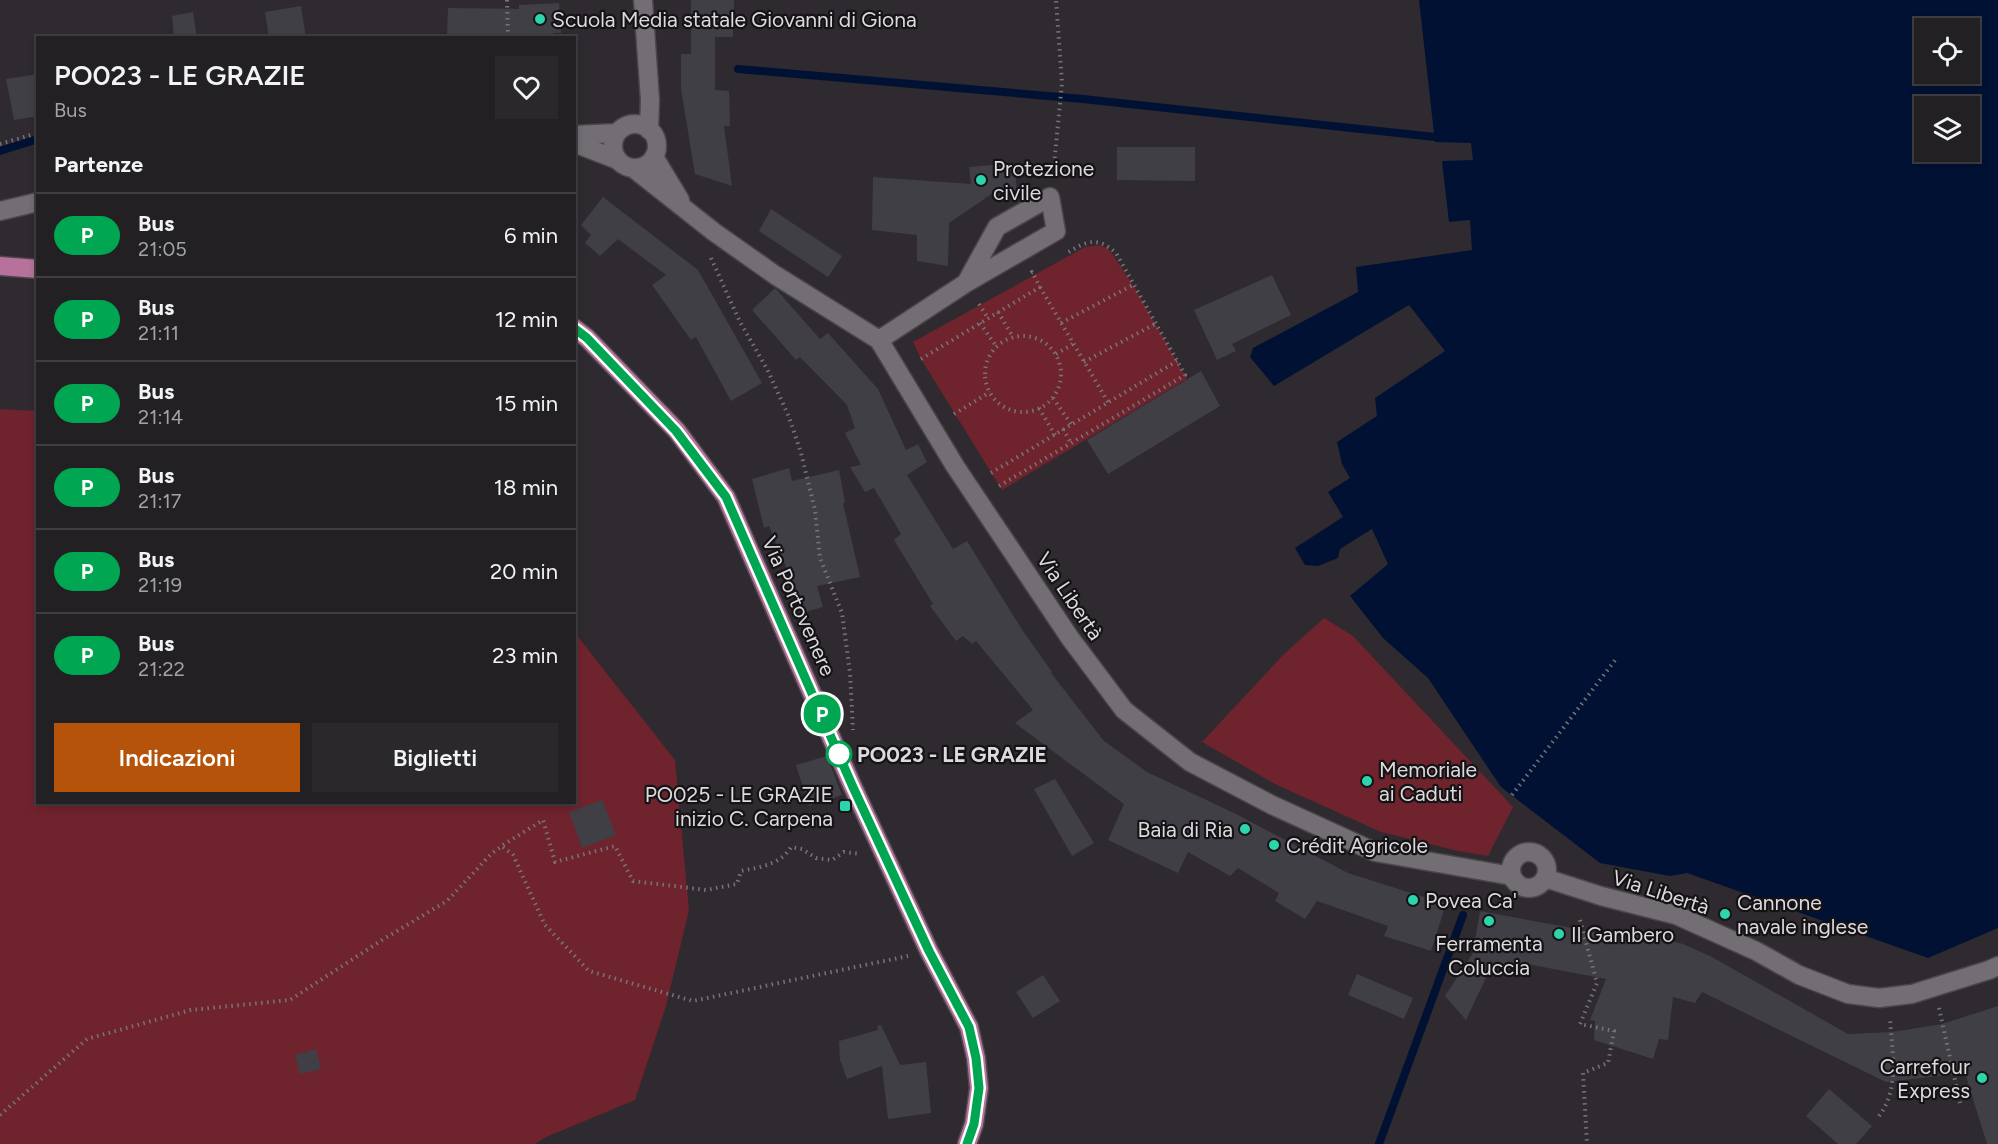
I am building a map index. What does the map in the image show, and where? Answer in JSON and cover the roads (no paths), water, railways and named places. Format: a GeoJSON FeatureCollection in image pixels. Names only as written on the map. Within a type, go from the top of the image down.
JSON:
{"type":"FeatureCollection","features":[{"type":"Feature","properties":{"kind":"main road"},"geometry":{"type":"LineString","coordinates":[[0,266],[36,268]]}},
{"type":"Feature","properties":{"kind":"main road","name":"Via Portovenere"},"geometry":{"type":"LineString","coordinates":[[576,330],[587,338],[676,431],[726,497],[887,861],[929,951],[969,1027],[976,1058],[979,1088],[974,1124],[967,1144]]}},
{"type":"Feature","properties":{"kind":"street"},"geometry":{"type":"LineString","coordinates":[[643,0],[650,100],[650,130],[656,142],[654,157],[645,166],[625,164],[613,146],[623,129],[650,100]]}},
{"type":"Feature","properties":{"kind":"street"},"geometry":{"type":"LineString","coordinates":[[576,135],[643,126],[650,130]]}},
{"type":"Feature","properties":{"kind":"street","name":"Via Libertà"},"geometry":{"type":"LineString","coordinates":[[576,144],[625,164],[775,275],[879,340],[955,466],[1070,638],[1124,710],[1190,762],[1272,805],[1375,852],[1512,876]]}},
{"type":"Feature","properties":{"kind":"street","name":"Via Libertà"},"geometry":{"type":"LineString","coordinates":[[654,157],[686,210]]}},
{"type":"Feature","properties":{"kind":"street"},"geometry":{"type":"LineString","coordinates":[[879,340],[966,283],[1056,231],[1050,197],[997,227],[966,283]]}},
{"type":"Feature","properties":{"kind":"street"},"geometry":{"type":"LineString","coordinates":[[0,211],[36,202]]}},
{"type":"Feature","properties":{"kind":"street"},"geometry":{"type":"LineString","coordinates":[[1525,852],[1542,856],[1546,862],[1545,878],[1541,884],[1530,888],[1519,885],[1512,876],[1510,870],[1515,859],[1525,852]]}},
{"type":"Feature","properties":{"kind":"street","name":"Via Libertà"},"geometry":{"type":"LineString","coordinates":[[1545,878],[1601,896],[1676,915],[1756,951],[1799,975],[1848,994],[1879,998],[1912,994],[1998,966]]}},
{"type":"Feature","properties":{"kind":"water"},"geometry":{"type":"Polygon","coordinates":[[[1419,0],[1998,0],[1998,928],[1928,958],[1687,873],[1670,876],[1600,863],[1501,787],[1428,678],[1383,638],[1350,596],[1388,564],[1372,529],[1340,549],[1338,558],[1318,566],[1305,565],[1295,548],[1343,517],[1328,492],[1350,478],[1342,464],[1337,442],[1377,416],[1375,398],[1445,351],[1409,305],[1274,386],[1250,357],[1253,348],[1358,292],[1356,267],[1472,250],[1470,220],[1449,222],[1442,161],[1473,160],[1471,143],[1435,142],[1419,0]]]}},
{"type":"Feature","properties":{"kind":"waterway"},"geometry":{"type":"LineString","coordinates":[[738,69],[1083,99],[1435,137]]}},
{"type":"Feature","properties":{"kind":"waterway"},"geometry":{"type":"LineString","coordinates":[[0,151],[36,140]]}},
{"type":"Feature","properties":{"kind":"waterway"},"geometry":{"type":"LineString","coordinates":[[1379,1144],[1463,915]]}},
{"type":"Feature","properties":{"kind":"place","name":"Scuola Media statale Giovanni di Giona"},"geometry":{"type":"Point","coordinates":[540,19]}},
{"type":"Feature","properties":{"kind":"place","name":"Protezione civile"},"geometry":{"type":"Point","coordinates":[981,180]}},
{"type":"Feature","properties":{"kind":"place","name":"PO023 - LE GRAZIE"},"geometry":{"type":"Point","coordinates":[839,754]}},
{"type":"Feature","properties":{"kind":"place","name":"Memoriale ai Caduti"},"geometry":{"type":"Point","coordinates":[1367,781]}},
{"type":"Feature","properties":{"kind":"place","name":"PO025 - LE GRAZIE inizio C. Carpena"},"geometry":{"type":"Point","coordinates":[845,806]}},
{"type":"Feature","properties":{"kind":"place","name":"Baia di Ria"},"geometry":{"type":"Point","coordinates":[1245,829]}},
{"type":"Feature","properties":{"kind":"place","name":"Crédit Agricole"},"geometry":{"type":"Point","coordinates":[1274,845]}},
{"type":"Feature","properties":{"kind":"place","name":"Povea Ca'"},"geometry":{"type":"Point","coordinates":[1413,900]}},
{"type":"Feature","properties":{"kind":"place","name":"Cannone navale inglese"},"geometry":{"type":"Point","coordinates":[1725,914]}},
{"type":"Feature","properties":{"kind":"place","name":"Ferramenta Coluccia"},"geometry":{"type":"Point","coordinates":[1489,921]}},
{"type":"Feature","properties":{"kind":"place","name":"Il Gambero"},"geometry":{"type":"Point","coordinates":[1559,934]}},
{"type":"Feature","properties":{"kind":"place","name":"Carrefour Express"},"geometry":{"type":"Point","coordinates":[1982,1078]}}]}
